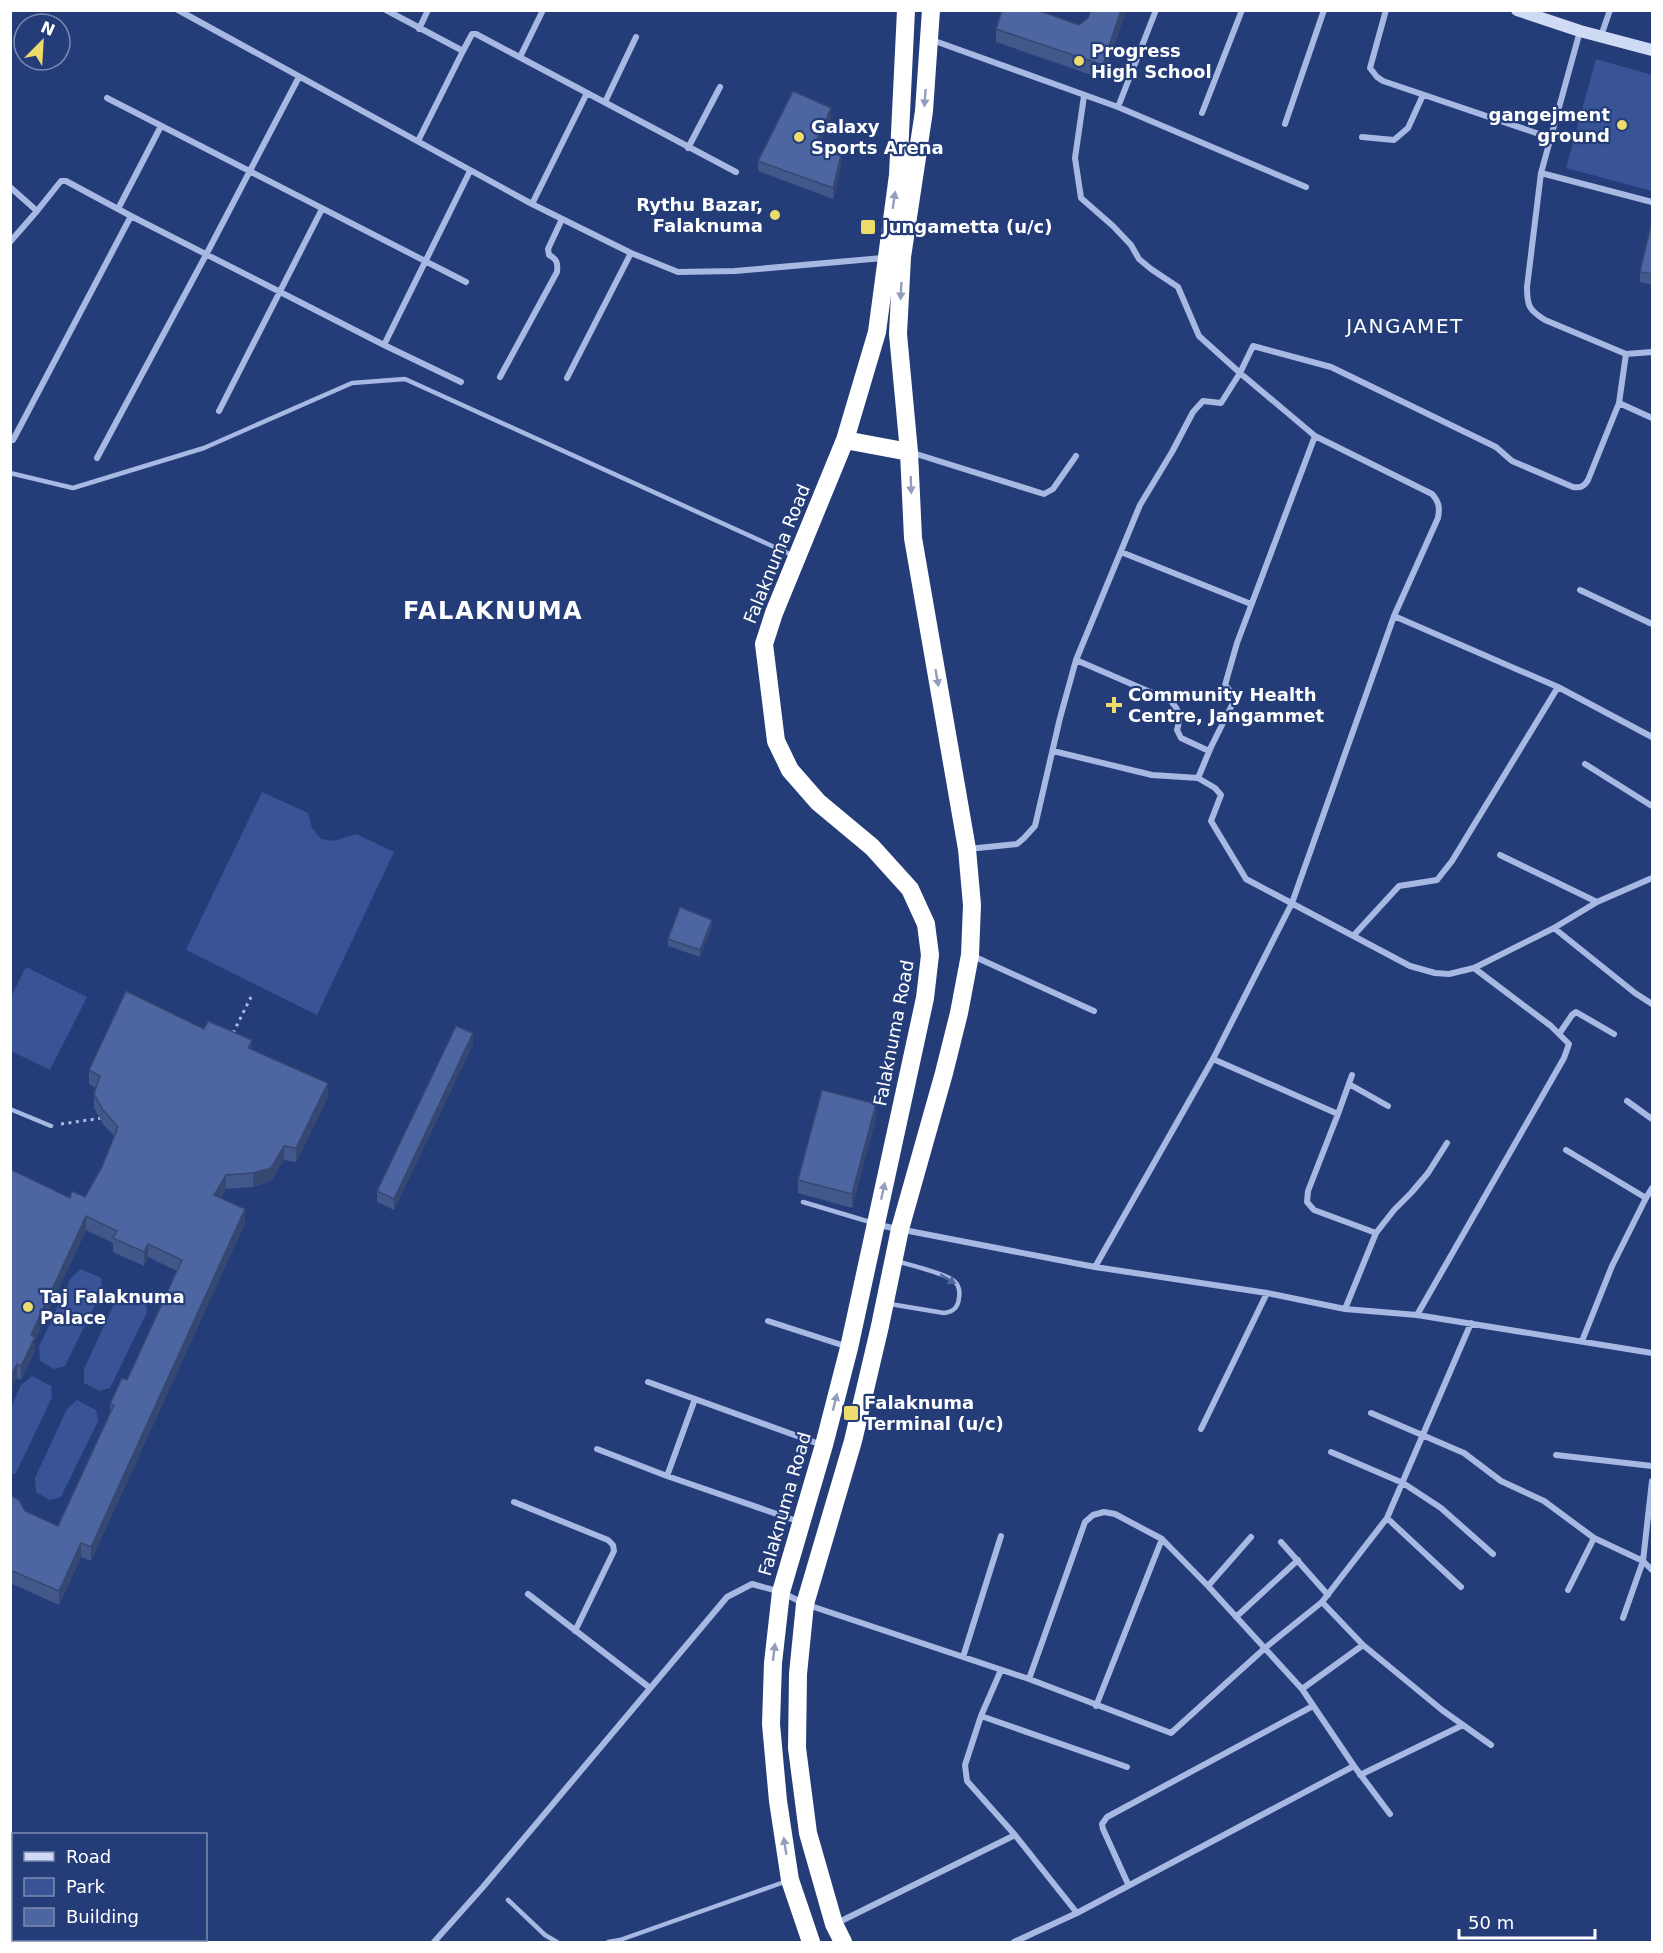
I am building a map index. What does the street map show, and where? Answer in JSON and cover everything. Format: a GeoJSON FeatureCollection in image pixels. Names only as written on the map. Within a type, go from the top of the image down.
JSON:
{"type":"FeatureCollection","features":[{"type":"Feature","properties":{"kind":"highway","name":"Falaknuma Road"},"geometry":{"type":"LineString","coordinates":[[811,1942],[790,1880],[778,1801],[771,1724],[773,1663],[781,1592],[824,1445],[849,1348],[925,998],[930,955],[926,924],[909,889],[872,847],[818,802],[790,770],[776,741],[764,644],[774,613],[845,440],[877,332],[898,175],[906,10]]}},
{"type":"Feature","properties":{"kind":"highway"},"geometry":{"type":"LineString","coordinates":[[843,1942],[834,1924],[808,1833],[797,1748],[798,1684],[805,1604],[853,1441],[900,1229],[944,1073],[970,955],[972,905],[967,849],[913,538],[909,452],[898,334],[902,257],[924,111],[931,10]]}},
{"type":"Feature","properties":{"kind":"highway"},"geometry":{"type":"LineString","coordinates":[[845,440],[909,452]]}},
{"type":"Feature","properties":{"kind":"highway"},"geometry":{"type":"LineString","coordinates":[[778,1801],[804,1797]]}},
{"type":"Feature","properties":{"kind":"street"},"geometry":{"type":"LineString","coordinates":[[178,10],[532,204],[631,253],[678,272],[735,271],[887,258]]}},
{"type":"Feature","properties":{"kind":"street"},"geometry":{"type":"LineString","coordinates":[[386,10],[463,51]]}},
{"type":"Feature","properties":{"kind":"street"},"geometry":{"type":"LineString","coordinates":[[419,29],[428,10]]}},
{"type":"Feature","properties":{"kind":"street"},"geometry":{"type":"LineString","coordinates":[[520,57],[543,10]]}},
{"type":"Feature","properties":{"kind":"street"},"geometry":{"type":"LineString","coordinates":[[1119,107],[1156,10]]}},
{"type":"Feature","properties":{"kind":"street"},"geometry":{"type":"LineString","coordinates":[[1202,113],[1242,10]]}},
{"type":"Feature","properties":{"kind":"street"},"geometry":{"type":"LineString","coordinates":[[1285,124],[1324,10]]}},
{"type":"Feature","properties":{"kind":"street"},"geometry":{"type":"LineString","coordinates":[[1386,10],[1370,68],[1377,77],[1551,138]]}},
{"type":"Feature","properties":{"kind":"street"},"geometry":{"type":"LineString","coordinates":[[1516,10],[1580,31],[1653,50]]}},
{"type":"Feature","properties":{"kind":"street"},"geometry":{"type":"LineString","coordinates":[[1600,36],[1610,10]]}},
{"type":"Feature","properties":{"kind":"street"},"geometry":{"type":"LineString","coordinates":[[1580,31],[1541,173],[1527,302],[1533,312],[1545,320],[1626,354],[1653,352]]}},
{"type":"Feature","properties":{"kind":"street"},"geometry":{"type":"LineString","coordinates":[[418,141],[470,37],[476,34],[736,172]]}},
{"type":"Feature","properties":{"kind":"street"},"geometry":{"type":"LineString","coordinates":[[605,102],[636,37]]}},
{"type":"Feature","properties":{"kind":"street"},"geometry":{"type":"LineString","coordinates":[[928,39],[1119,107],[1306,187]]}},
{"type":"Feature","properties":{"kind":"street"},"geometry":{"type":"LineString","coordinates":[[97,458],[299,77]]}},
{"type":"Feature","properties":{"kind":"street"},"geometry":{"type":"LineString","coordinates":[[688,148],[720,87]]}},
{"type":"Feature","properties":{"kind":"street"},"geometry":{"type":"LineString","coordinates":[[532,204],[587,93]]}},
{"type":"Feature","properties":{"kind":"street"},"geometry":{"type":"LineString","coordinates":[[1362,137],[1394,141],[1408,128],[1423,95]]}},
{"type":"Feature","properties":{"kind":"street"},"geometry":{"type":"LineString","coordinates":[[1084,96],[1075,158],[1081,198],[1131,245],[1139,260],[1178,287],[1199,336],[1316,436],[1432,494],[1439,502],[1440,510],[1394,616],[1292,903],[1213,1059],[1095,1267]]}},
{"type":"Feature","properties":{"kind":"street"},"geometry":{"type":"LineString","coordinates":[[107,98],[466,282]]}},
{"type":"Feature","properties":{"kind":"street"},"geometry":{"type":"LineString","coordinates":[[118,209],[161,126]]}},
{"type":"Feature","properties":{"kind":"street"},"geometry":{"type":"LineString","coordinates":[[384,345],[470,171]]}},
{"type":"Feature","properties":{"kind":"street"},"geometry":{"type":"LineString","coordinates":[[1541,173],[1653,202]]}},
{"type":"Feature","properties":{"kind":"street"},"geometry":{"type":"LineString","coordinates":[[10,242],[63,180],[384,345],[461,382]]}},
{"type":"Feature","properties":{"kind":"street"},"geometry":{"type":"LineString","coordinates":[[10,187],[36,210]]}},
{"type":"Feature","properties":{"kind":"street"},"geometry":{"type":"LineString","coordinates":[[219,411],[322,209]]}},
{"type":"Feature","properties":{"kind":"street"},"geometry":{"type":"LineString","coordinates":[[13,440],[131,216]]}},
{"type":"Feature","properties":{"kind":"street"},"geometry":{"type":"LineString","coordinates":[[500,377],[557,272],[556,259],[549,255],[548,249],[562,219]]}},
{"type":"Feature","properties":{"kind":"street"},"geometry":{"type":"LineString","coordinates":[[567,378],[631,253]]}},
{"type":"Feature","properties":{"kind":"street"},"geometry":{"type":"LineString","coordinates":[[967,849],[1017,844],[1035,826],[1076,660],[1140,505],[1193,412],[1203,401],[1221,403],[1240,373],[1253,345],[1331,367],[1496,447],[1512,461],[1579,488],[1586,485],[1619,403],[1626,354]]}},
{"type":"Feature","properties":{"kind":"street"},"geometry":{"type":"LineString","coordinates":[[1619,403],[1653,418]]}},
{"type":"Feature","properties":{"kind":"street"},"geometry":{"type":"LineString","coordinates":[[1198,778],[1234,701],[1225,685],[1236,643],[1316,436]]}},
{"type":"Feature","properties":{"kind":"street"},"geometry":{"type":"LineString","coordinates":[[909,452],[1044,494],[1053,489],[1076,456]]}},
{"type":"Feature","properties":{"kind":"street"},"geometry":{"type":"LineString","coordinates":[[1121,552],[1251,604]]}},
{"type":"Feature","properties":{"kind":"street"},"geometry":{"type":"LineString","coordinates":[[1580,590],[1653,624]]}},
{"type":"Feature","properties":{"kind":"street"},"geometry":{"type":"LineString","coordinates":[[1394,616],[1558,687],[1653,736]]}},
{"type":"Feature","properties":{"kind":"street"},"geometry":{"type":"LineString","coordinates":[[1076,660],[1171,701],[1179,711],[1181,719],[1177,730],[1180,738],[1209,751]]}},
{"type":"Feature","properties":{"kind":"street"},"geometry":{"type":"LineString","coordinates":[[1354,935],[1399,886],[1437,880],[1452,861],[1558,687]]}},
{"type":"Feature","properties":{"kind":"street"},"geometry":{"type":"LineString","coordinates":[[1053,751],[1152,775],[1198,778],[1215,788],[1221,795],[1211,821],[1246,879],[1410,966],[1436,973],[1449,974],[1474,968],[1554,928],[1597,902],[1653,878]]}},
{"type":"Feature","properties":{"kind":"street"},"geometry":{"type":"LineString","coordinates":[[1585,764],[1653,806]]}},
{"type":"Feature","properties":{"kind":"street"},"geometry":{"type":"LineString","coordinates":[[1500,855],[1597,902]]}},
{"type":"Feature","properties":{"kind":"street"},"geometry":{"type":"LineString","coordinates":[[1554,928],[1635,993],[1653,1004]]}},
{"type":"Feature","properties":{"kind":"street"},"geometry":{"type":"LineString","coordinates":[[970,955],[1094,1011]]}},
{"type":"Feature","properties":{"kind":"street"},"geometry":{"type":"LineString","coordinates":[[1416,1315],[1564,1058],[1569,1044],[1551,1026],[1474,968]]}},
{"type":"Feature","properties":{"kind":"street"},"geometry":{"type":"LineString","coordinates":[[1559,1034],[1576,1012],[1614,1034]]}},
{"type":"Feature","properties":{"kind":"street"},"geometry":{"type":"LineString","coordinates":[[1213,1059],[1338,1113]]}},
{"type":"Feature","properties":{"kind":"street"},"geometry":{"type":"LineString","coordinates":[[1352,1075],[1308,1191],[1307,1202],[1314,1210],[1376,1233]]}},
{"type":"Feature","properties":{"kind":"street"},"geometry":{"type":"LineString","coordinates":[[1348,1084],[1388,1106]]}},
{"type":"Feature","properties":{"kind":"street"},"geometry":{"type":"LineString","coordinates":[[1627,1101],[1653,1119]]}},
{"type":"Feature","properties":{"kind":"street"},"geometry":{"type":"LineString","coordinates":[[1345,1309],[1376,1233],[1428,1173],[1447,1143]]}},
{"type":"Feature","properties":{"kind":"street"},"geometry":{"type":"LineString","coordinates":[[1566,1150],[1646,1198]]}},
{"type":"Feature","properties":{"kind":"street"},"geometry":{"type":"LineString","coordinates":[[1582,1341],[1612,1266],[1653,1188]]}},
{"type":"Feature","properties":{"kind":"street"},"geometry":{"type":"LineString","coordinates":[[876,1224],[1095,1267],[1267,1293],[1345,1309],[1416,1315],[1653,1353]]}},
{"type":"Feature","properties":{"kind":"street"},"geometry":{"type":"LineString","coordinates":[[1201,1429],[1267,1293]]}},
{"type":"Feature","properties":{"kind":"street"},"geometry":{"type":"LineString","coordinates":[[768,1321],[849,1348]]}},
{"type":"Feature","properties":{"kind":"street"},"geometry":{"type":"LineString","coordinates":[[434,1942],[727,1597],[752,1584],[781,1592],[805,1604],[1029,1679],[1171,1733],[1265,1648],[1322,1602],[1387,1518],[1471,1323]]}},
{"type":"Feature","properties":{"kind":"street"},"geometry":{"type":"LineString","coordinates":[[648,1382],[824,1445]]}},
{"type":"Feature","properties":{"kind":"street"},"geometry":{"type":"LineString","coordinates":[[667,1476],[695,1399]]}},
{"type":"Feature","properties":{"kind":"street"},"geometry":{"type":"LineString","coordinates":[[1371,1413],[1464,1453],[1501,1481],[1544,1501],[1594,1538],[1643,1561],[1653,1569]]}},
{"type":"Feature","properties":{"kind":"street"},"geometry":{"type":"LineString","coordinates":[[597,1449],[802,1523]]}},
{"type":"Feature","properties":{"kind":"street"},"geometry":{"type":"LineString","coordinates":[[1331,1452],[1403,1483],[1441,1508],[1493,1554]]}},
{"type":"Feature","properties":{"kind":"street"},"geometry":{"type":"LineString","coordinates":[[1556,1455],[1653,1466]]}},
{"type":"Feature","properties":{"kind":"street"},"geometry":{"type":"LineString","coordinates":[[1623,1618],[1643,1561],[1653,1481]]}},
{"type":"Feature","properties":{"kind":"street"},"geometry":{"type":"LineString","coordinates":[[514,1502],[608,1540],[613,1545],[614,1551],[575,1631]]}},
{"type":"Feature","properties":{"kind":"street"},"geometry":{"type":"LineString","coordinates":[[1029,1679],[1085,1522],[1093,1515],[1104,1512],[1115,1514],[1162,1539],[1265,1648],[1302,1689],[1354,1766],[1390,1814]]}},
{"type":"Feature","properties":{"kind":"street"},"geometry":{"type":"LineString","coordinates":[[1387,1518],[1461,1587]]}},
{"type":"Feature","properties":{"kind":"street"},"geometry":{"type":"LineString","coordinates":[[963,1657],[1001,1536]]}},
{"type":"Feature","properties":{"kind":"street"},"geometry":{"type":"LineString","coordinates":[[1208,1586],[1251,1537]]}},
{"type":"Feature","properties":{"kind":"street"},"geometry":{"type":"LineString","coordinates":[[1568,1590],[1594,1538]]}},
{"type":"Feature","properties":{"kind":"street"},"geometry":{"type":"LineString","coordinates":[[1096,1706],[1162,1539]]}},
{"type":"Feature","properties":{"kind":"street"},"geometry":{"type":"LineString","coordinates":[[1281,1542],[1328,1595]]}},
{"type":"Feature","properties":{"kind":"street"},"geometry":{"type":"LineString","coordinates":[[1236,1617],[1298,1560]]}},
{"type":"Feature","properties":{"kind":"street"},"geometry":{"type":"LineString","coordinates":[[528,1594],[651,1688]]}},
{"type":"Feature","properties":{"kind":"street"},"geometry":{"type":"LineString","coordinates":[[1322,1602],[1363,1645],[1442,1710],[1491,1745]]}},
{"type":"Feature","properties":{"kind":"street"},"geometry":{"type":"LineString","coordinates":[[1302,1689],[1363,1645]]}},
{"type":"Feature","properties":{"kind":"street"},"geometry":{"type":"LineString","coordinates":[[1000,1670],[981,1716],[965,1765],[967,1781],[1015,1835],[1077,1913]]}},
{"type":"Feature","properties":{"kind":"street"},"geometry":{"type":"LineString","coordinates":[[1128,1884],[1103,1829],[1102,1824],[1107,1817],[1313,1706]]}},
{"type":"Feature","properties":{"kind":"street"},"geometry":{"type":"LineString","coordinates":[[981,1716],[1127,1767]]}},
{"type":"Feature","properties":{"kind":"street"},"geometry":{"type":"LineString","coordinates":[[1360,1774],[1462,1725]]}},
{"type":"Feature","properties":{"kind":"street"},"geometry":{"type":"LineString","coordinates":[[1014,1942],[1077,1913],[1354,1766]]}},
{"type":"Feature","properties":{"kind":"street"},"geometry":{"type":"LineString","coordinates":[[834,1924],[1015,1835]]}},
{"type":"Feature","properties":{"kind":"lane"},"geometry":{"type":"LineString","coordinates":[[10,472],[73,488],[204,448],[352,383],[405,379],[798,558]]}},
{"type":"Feature","properties":{"kind":"lane"},"geometry":{"type":"LineString","coordinates":[[10,1109],[51,1126]]}},
{"type":"Feature","properties":{"kind":"lane"},"geometry":{"type":"LineString","coordinates":[[803,1202],[876,1224]]}},
{"type":"Feature","properties":{"kind":"lane"},"geometry":{"type":"LineString","coordinates":[[885,1304],[944,1313],[954,1310],[959,1303],[959,1287],[955,1281],[894,1260]]}},
{"type":"Feature","properties":{"kind":"lane"},"geometry":{"type":"LineString","coordinates":[[608,1942],[790,1880]]}},
{"type":"Feature","properties":{"kind":"lane"},"geometry":{"type":"LineString","coordinates":[[508,1900],[545,1935],[557,1942]]}},
{"type":"Feature","properties":{"kind":"path"},"geometry":{"type":"LineString","coordinates":[[233,1034],[251,997]]}},
{"type":"Feature","properties":{"kind":"path"},"geometry":{"type":"LineString","coordinates":[[51,1126],[109,1117]]}},
{"type":"Feature","properties":{"kind":"green space"},"geometry":{"type":"Polygon","coordinates":[[[1596,59],[1652,75],[1652,191],[1566,168],[1596,59]]]}},
{"type":"Feature","properties":{"kind":"green space"},"geometry":{"type":"Polygon","coordinates":[[[262,792],[308,813],[312,828],[321,839],[334,841],[356,834],[394,852],[317,1015],[186,950],[262,792]]]}},
{"type":"Feature","properties":{"kind":"green space"},"geometry":{"type":"Polygon","coordinates":[[[26,967],[87,997],[50,1070],[11,1051],[11,997],[26,967]]]}},
{"type":"Feature","properties":{"kind":"green space"},"geometry":{"type":"Polygon","coordinates":[[[81,1269],[101,1278],[102,1290],[65,1366],[54,1369],[40,1361],[39,1347],[71,1278],[81,1269]]]}},
{"type":"Feature","properties":{"kind":"green space"},"geometry":{"type":"Polygon","coordinates":[[[126,1291],[145,1300],[147,1312],[110,1388],[99,1391],[84,1383],[84,1369],[116,1300],[126,1291]]]}},
{"type":"Feature","properties":{"kind":"green space"},"geometry":{"type":"Polygon","coordinates":[[[32,1376],[51,1386],[52,1397],[16,1473],[11,1475],[11,1408],[21,1385],[32,1376]]]}},
{"type":"Feature","properties":{"kind":"green space"},"geometry":{"type":"Polygon","coordinates":[[[77,1400],[96,1410],[98,1421],[61,1497],[50,1500],[36,1492],[35,1478],[67,1409],[77,1400]]]}},
{"type":"Feature","properties":{"kind":"building","name":"Progress High School"},"geometry":{"type":"Polygon","coordinates":[[[1002,10],[1037,10],[1079,25],[1088,18],[1091,10],[1121,10],[1103,65],[996,29],[1002,10]]]}},
{"type":"Feature","properties":{"kind":"building","name":"Galaxy Sports Arena"},"geometry":{"type":"Polygon","coordinates":[[[793,91],[831,108],[814,146],[841,156],[833,188],[758,161],[793,91]]]}},
{"type":"Feature","properties":{"kind":"building"},"geometry":{"type":"Polygon","coordinates":[[[1653,216],[1653,274],[1640,272],[1653,216]]]}},
{"type":"Feature","properties":{"kind":"building"},"geometry":{"type":"Polygon","coordinates":[[[680,907],[712,920],[700,950],[668,939],[680,907]]]}},
{"type":"Feature","properties":{"kind":"building"},"geometry":{"type":"Polygon","coordinates":[[[126,991],[204,1029],[208,1021],[252,1040],[248,1048],[328,1083],[296,1148],[284,1146],[271,1168],[253,1173],[226,1175],[214,1195],[245,1209],[91,1547],[81,1543],[59,1591],[10,1570],[10,1495],[19,1500],[25,1511],[58,1526],[114,1405],[110,1404],[122,1378],[127,1380],[182,1260],[148,1244],[144,1252],[113,1238],[117,1231],[86,1216],[31,1335],[35,1337],[21,1366],[17,1364],[10,1378],[10,1169],[70,1198],[72,1191],[85,1197],[102,1167],[118,1127],[103,1110],[94,1094],[100,1076],[89,1070],[126,991]]]}},
{"type":"Feature","properties":{"kind":"building"},"geometry":{"type":"Polygon","coordinates":[[[456,1026],[473,1033],[394,1199],[377,1191],[456,1026]]]}},
{"type":"Feature","properties":{"kind":"building"},"geometry":{"type":"Polygon","coordinates":[[[822,1090],[876,1104],[852,1194],[798,1180],[822,1090]]]}},
{"type":"Feature","properties":{"kind":"place","name":"Progress High School"},"geometry":{"type":"Point","coordinates":[1079,61]}},
{"type":"Feature","properties":{"kind":"place","name":"gangejment ground"},"geometry":{"type":"Point","coordinates":[1622,125]}},
{"type":"Feature","properties":{"kind":"place","name":"Galaxy Sports Arena"},"geometry":{"type":"Point","coordinates":[799,137]}},
{"type":"Feature","properties":{"kind":"place","name":"Rythu Bazar, Falaknuma"},"geometry":{"type":"Point","coordinates":[775,215]}},
{"type":"Feature","properties":{"kind":"place","name":"Jungametta (u/c)"},"geometry":{"type":"Point","coordinates":[868,227]}},
{"type":"Feature","properties":{"kind":"place","name":"Community Health Centre, Jangammet"},"geometry":{"type":"Point","coordinates":[1114,705]}},
{"type":"Feature","properties":{"kind":"place","name":"Taj Falaknuma Palace"},"geometry":{"type":"Point","coordinates":[28,1307]}},
{"type":"Feature","properties":{"kind":"place","name":"Falaknuma Terminal (u/c)"},"geometry":{"type":"Point","coordinates":[851,1413]}},
{"type":"Feature","properties":{"kind":"district","name":"JANGAMET"},"geometry":{"type":"Point","coordinates":[1405,326]}},
{"type":"Feature","properties":{"kind":"district","name":"FALAKNUMA"},"geometry":{"type":"Point","coordinates":[493,611]}}]}
